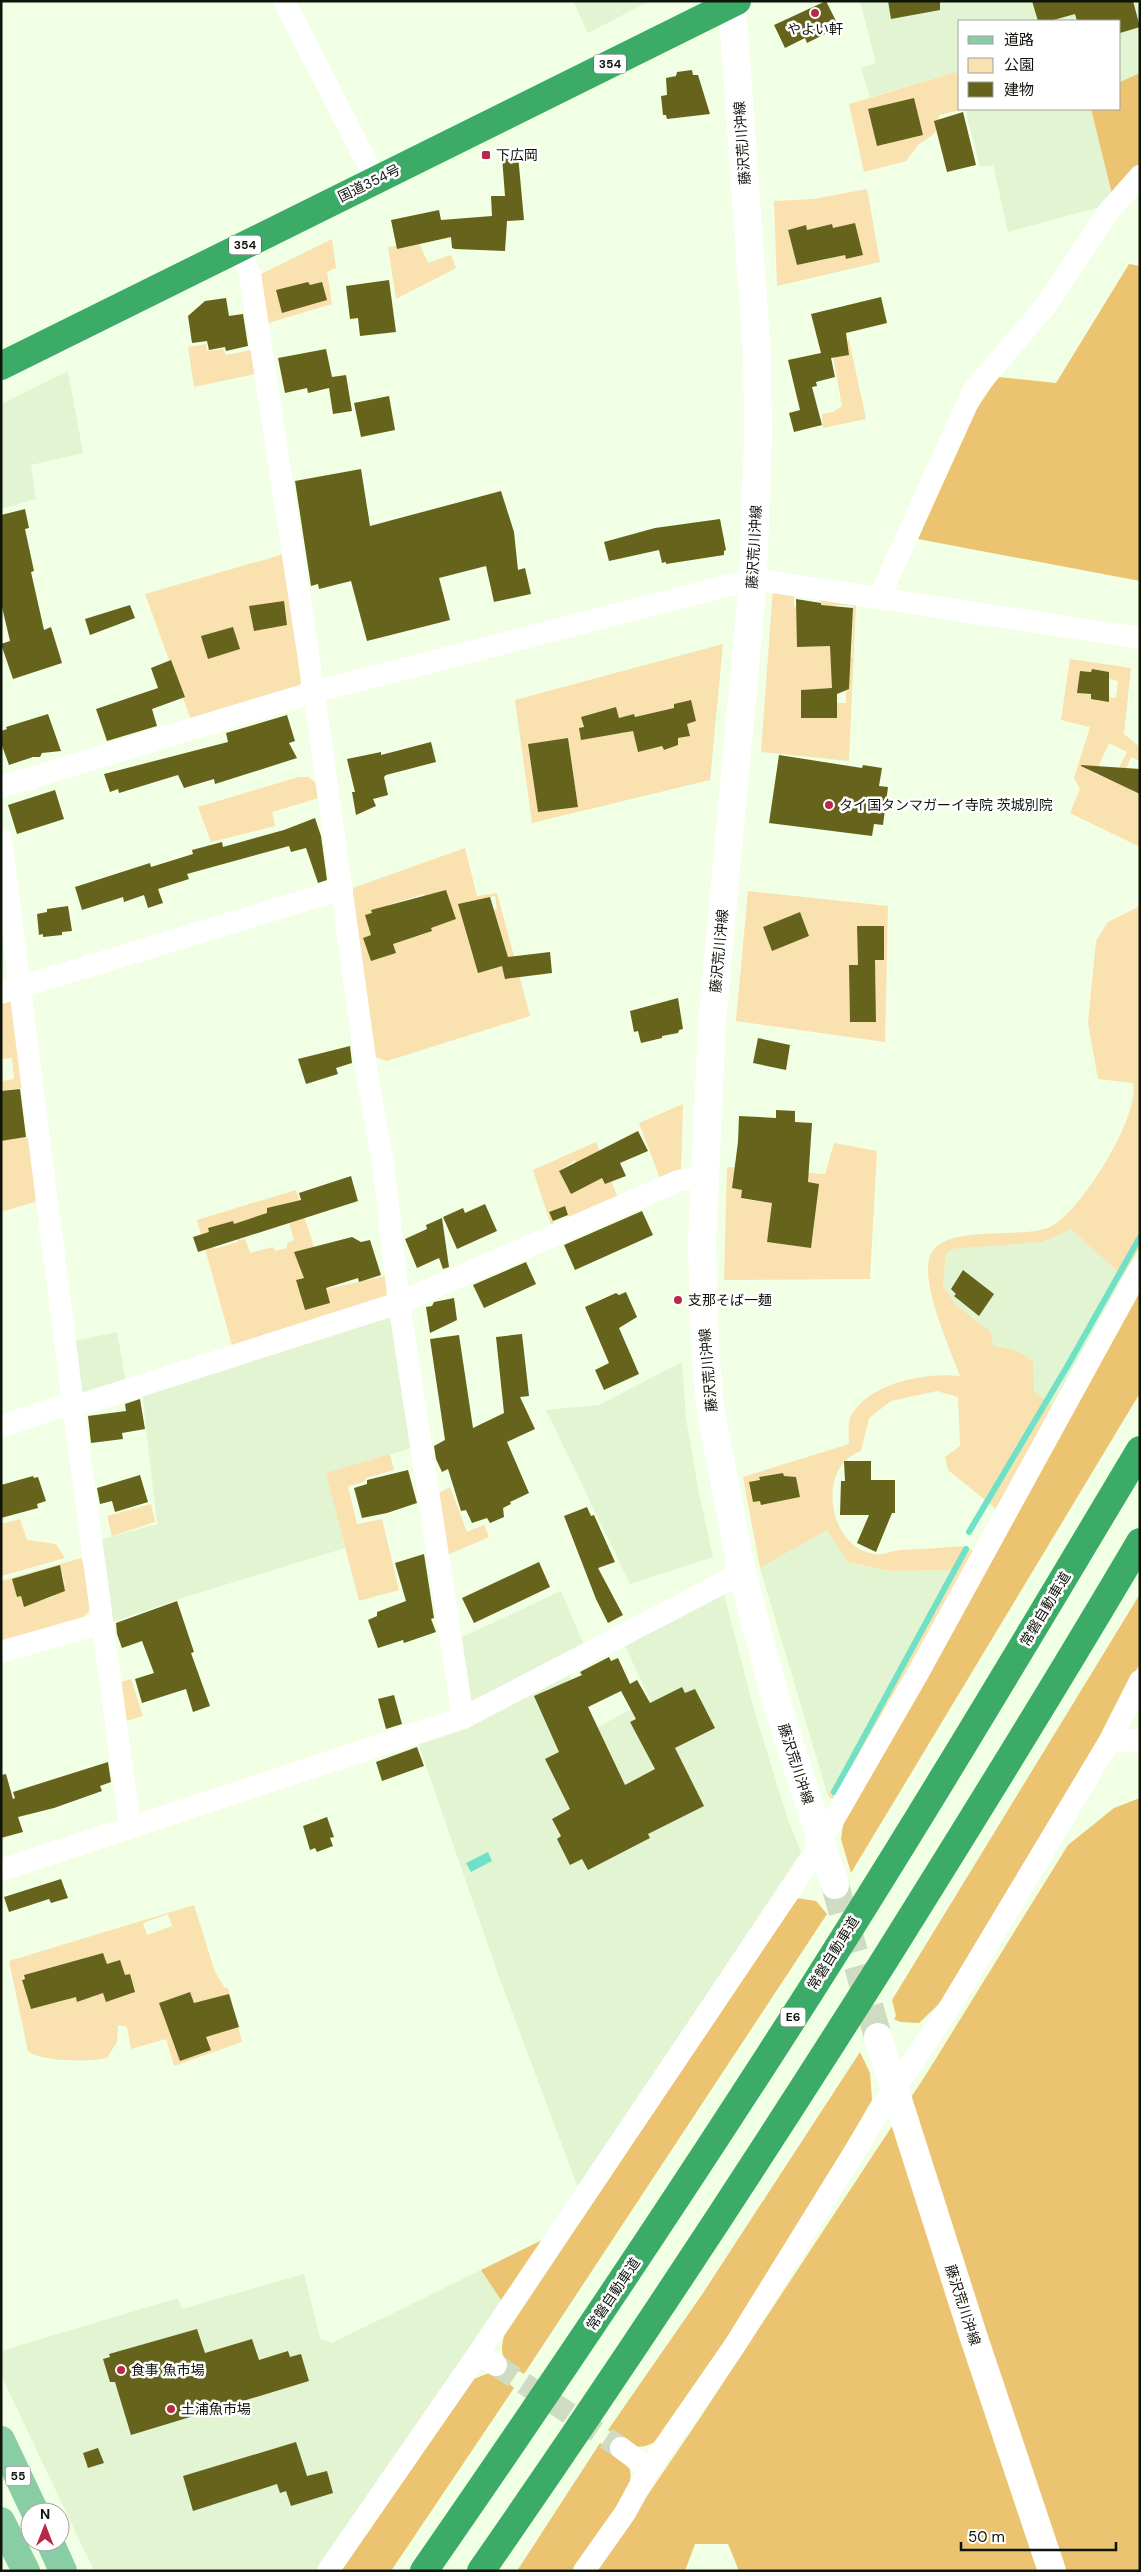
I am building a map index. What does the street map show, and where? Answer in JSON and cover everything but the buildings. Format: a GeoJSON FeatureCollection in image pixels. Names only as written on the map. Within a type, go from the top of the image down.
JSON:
{"type":"FeatureCollection","features":[{"type":"Feature","properties":{"kind":"highway","name":"国道354号"},"geometry":{"type":"LineString","coordinates":[[1,366],[734,2]]}},
{"type":"Feature","properties":{"kind":"highway","name":"常磐自動車道"},"geometry":{"type":"LineString","coordinates":[[424,2571],[532,2415],[742,2098],[945,1772],[1140,1450]]}},
{"type":"Feature","properties":{"kind":"highway"},"geometry":{"type":"LineString","coordinates":[[481,2571],[575,2436],[784,2118],[979,1809],[1140,1542]]}},
{"type":"Feature","properties":{"kind":"main road","name":"藤沢荒川沖線"},"geometry":{"type":"LineString","coordinates":[[734,2],[756,355],[758,447],[753,579],[712,1023],[703,1177],[702,1278],[708,1386],[721,1474],[742,1573],[775,1695],[835,1885]]}},
{"type":"Feature","properties":{"kind":"main road","name":"藤沢荒川沖線"},"geometry":{"type":"LineString","coordinates":[[878,2037],[974,2338],[1052,2571]]}},
{"type":"Feature","properties":{"kind":"main road","name":"55"},"geometry":{"type":"LineString","coordinates":[[1,2440],[10,2479],[27,2502]]}},
{"type":"Feature","properties":{"kind":"main road"},"geometry":{"type":"LineString","coordinates":[[1,2521],[26,2571]]}},
{"type":"Feature","properties":{"kind":"main road"},"geometry":{"type":"LineString","coordinates":[[54,2552],[63,2571]]}},
{"type":"Feature","properties":{"kind":"street"},"geometry":{"type":"LineString","coordinates":[[284,1],[376,180]]}},
{"type":"Feature","properties":{"kind":"street"},"geometry":{"type":"LineString","coordinates":[[879,598],[973,390],[1047,304],[1109,211],[1140,176]]}},
{"type":"Feature","properties":{"kind":"street"},"geometry":{"type":"LineString","coordinates":[[239,248],[250,274],[314,692],[367,1073],[384,1170],[400,1303],[463,1718]]}},
{"type":"Feature","properties":{"kind":"street"},"geometry":{"type":"LineString","coordinates":[[1,787],[314,692],[753,579],[1140,638]]}},
{"type":"Feature","properties":{"kind":"street"},"geometry":{"type":"LineString","coordinates":[[1,839],[11,990],[73,1405],[130,1827]]}},
{"type":"Feature","properties":{"kind":"street"},"geometry":{"type":"LineString","coordinates":[[11,990],[342,890]]}},
{"type":"Feature","properties":{"kind":"street"},"geometry":{"type":"LineString","coordinates":[[1,1426],[400,1303],[678,1181],[703,1177]]}},
{"type":"Feature","properties":{"kind":"street"},"geometry":{"type":"LineString","coordinates":[[328,2571],[487,2360],[821,1842],[917,1675],[1140,1270]]}},
{"type":"Feature","properties":{"kind":"street"},"geometry":{"type":"LineString","coordinates":[[1,1870],[463,1718],[742,1573]]}},
{"type":"Feature","properties":{"kind":"street"},"geometry":{"type":"LineString","coordinates":[[1,1652],[102,1623]]}},
{"type":"Feature","properties":{"kind":"street"},"geometry":{"type":"LineString","coordinates":[[584,2571],[625,2513],[649,2469],[735,2345],[894,2088],[950,2007],[1109,1742],[1140,1681]]}},
{"type":"Feature","properties":{"kind":"street"},"geometry":{"type":"LineString","coordinates":[[1109,1742],[1140,1740]]}},
{"type":"Feature","properties":{"kind":"street"},"geometry":{"type":"LineString","coordinates":[[621,2448],[649,2469]]}},
{"type":"Feature","properties":{"kind":"shaded area"},"geometry":{"type":"Polygon","coordinates":[[[573,1],[650,1],[588,33],[573,1]]]}},
{"type":"Feature","properties":{"kind":"shaded area"},"geometry":{"type":"Polygon","coordinates":[[[860,1],[1140,1],[1140,73],[1121,82],[1121,20],[958,20],[958,79],[956,72],[870,97],[861,68],[876,63],[860,1]]]}},
{"type":"Feature","properties":{"kind":"shaded area"},"geometry":{"type":"Polygon","coordinates":[[[1140,73],[1140,163],[1112,194],[1091,110],[1121,110],[1121,82],[1140,73]]]}},
{"type":"Feature","properties":{"kind":"shaded area"},"geometry":{"type":"Polygon","coordinates":[[[965,110],[1091,110],[1112,194],[1100,207],[1008,232],[993,165],[980,167],[965,110]]]}},
{"type":"Feature","properties":{"kind":"shaded area"},"geometry":{"type":"Polygon","coordinates":[[[1129,264],[1140,266],[1140,581],[918,539],[970,419],[998,377],[1056,383],[1129,264]]]}},
{"type":"Feature","properties":{"kind":"shaded area"},"geometry":{"type":"Polygon","coordinates":[[[68,371],[83,453],[31,465],[36,499],[1,509],[1,404],[68,371]]]}},
{"type":"Feature","properties":{"kind":"shaded area"},"geometry":{"type":"Polygon","coordinates":[[[1071,1228],[1123,1276],[1052,1406],[1034,1391],[1007,1347],[994,1347],[991,1332],[956,1305],[943,1285],[946,1254],[953,1249],[1042,1242],[1071,1228]]]}},
{"type":"Feature","properties":{"kind":"shaded area"},"geometry":{"type":"Polygon","coordinates":[[[1140,1288],[1140,1393],[851,1873],[841,1839],[844,1819],[1140,1288]]]}},
{"type":"Feature","properties":{"kind":"shaded area"},"geometry":{"type":"Polygon","coordinates":[[[387,1316],[394,1321],[412,1448],[327,1473],[345,1548],[179,1599],[110,1623],[96,1541],[157,1524],[142,1392],[387,1316]]]}},
{"type":"Feature","properties":{"kind":"shaded area"},"geometry":{"type":"Polygon","coordinates":[[[117,1332],[126,1382],[85,1396],[78,1391],[74,1341],[117,1332]]]}},
{"type":"Feature","properties":{"kind":"shaded area"},"geometry":{"type":"Polygon","coordinates":[[[682,1362],[686,1418],[698,1488],[713,1557],[630,1584],[546,1410],[599,1405],[682,1362]]]}},
{"type":"Feature","properties":{"kind":"shaded area"},"geometry":{"type":"Polygon","coordinates":[[[827,1530],[891,1571],[951,1570],[828,1796],[760,1568],[827,1530]]]}},
{"type":"Feature","properties":{"kind":"shaded area"},"geometry":{"type":"Polygon","coordinates":[[[561,1591],[585,1647],[475,1703],[468,1701],[456,1640],[561,1591]]]}},
{"type":"Feature","properties":{"kind":"shaded area"},"geometry":{"type":"Polygon","coordinates":[[[724,1594],[754,1710],[788,1820],[801,1852],[578,2188],[498,1974],[418,1743],[568,1674],[598,1727],[650,1699],[624,1644],[724,1594]]]}},
{"type":"Feature","properties":{"kind":"shaded area"},"geometry":{"type":"Polygon","coordinates":[[[1140,1594],[1140,1663],[1088,1762],[995,1916],[939,2004],[919,2023],[900,2022],[894,2019],[896,2016],[892,2000],[1140,1594]]]}},
{"type":"Feature","properties":{"kind":"shaded area"},"geometry":{"type":"Polygon","coordinates":[[[1140,1798],[1140,2571],[739,2571],[728,2544],[695,2544],[685,2571],[596,2571],[700,2418],[927,2073],[1068,1845],[1114,1808],[1140,1798]]]}},
{"type":"Feature","properties":{"kind":"shaded area"},"geometry":{"type":"Polygon","coordinates":[[[796,1898],[816,1901],[827,1914],[524,2374],[505,2360],[502,2350],[504,2336],[796,1898]]]}},
{"type":"Feature","properties":{"kind":"shaded area"},"geometry":{"type":"Polygon","coordinates":[[[860,2052],[870,2073],[872,2100],[791,2240],[665,2432],[657,2440],[643,2446],[636,2446],[623,2441],[608,2430],[703,2293],[860,2052]]]}},
{"type":"Feature","properties":{"kind":"shaded area"},"geometry":{"type":"Polygon","coordinates":[[[544,2239],[503,2303],[481,2270],[544,2239]]]}},
{"type":"Feature","properties":{"kind":"shaded area"},"geometry":{"type":"Polygon","coordinates":[[[481,2270],[503,2303],[317,2571],[94,2571],[70,2520],[70,2502],[61,2502],[1,2375],[1,2351],[178,2298],[182,2309],[304,2274],[320,2338],[332,2343],[481,2270]]]}},
{"type":"Feature","properties":{"kind":"shaded area"},"geometry":{"type":"Polygon","coordinates":[[[489,2373],[503,2378],[514,2388],[391,2571],[340,2571],[474,2379],[489,2373]]]}},
{"type":"Feature","properties":{"kind":"shaded area"},"geometry":{"type":"Polygon","coordinates":[[[600,2443],[620,2457],[629,2468],[630,2478],[627,2491],[612,2521],[577,2571],[517,2571],[600,2443]]]}},
{"type":"Feature","properties":{"kind":"green space"},"geometry":{"type":"Polygon","coordinates":[[[956,72],[958,79],[958,110],[961,110],[939,115],[938,128],[933,135],[919,144],[906,161],[864,172],[849,104],[956,72]],[[868,109],[877,146],[922,135],[868,109]]]}},
{"type":"Feature","properties":{"kind":"green space"},"geometry":{"type":"Polygon","coordinates":[[[867,189],[880,262],[777,286],[774,201],[814,199],[867,189]],[[855,223],[834,230],[832,224],[807,230],[806,225],[788,230],[797,265],[829,259],[840,237],[846,259],[863,255],[855,223]]]}},
{"type":"Feature","properties":{"kind":"green space"},"geometry":{"type":"Polygon","coordinates":[[[332,239],[336,268],[327,272],[332,304],[265,324],[259,275],[332,239]]]}},
{"type":"Feature","properties":{"kind":"green space"},"geometry":{"type":"Polygon","coordinates":[[[419,243],[428,263],[451,255],[456,268],[396,299],[388,247],[419,243]]]}},
{"type":"Feature","properties":{"kind":"green space"},"geometry":{"type":"Polygon","coordinates":[[[849,340],[866,419],[823,428],[822,414],[833,412],[842,406],[831,345],[849,340]]]}},
{"type":"Feature","properties":{"kind":"green space"},"geometry":{"type":"Polygon","coordinates":[[[206,344],[207,351],[223,349],[226,355],[251,350],[255,374],[194,387],[188,347],[206,344]]]}},
{"type":"Feature","properties":{"kind":"green space"},"geometry":{"type":"Polygon","coordinates":[[[284,554],[301,683],[297,689],[191,720],[145,594],[284,554]]]}},
{"type":"Feature","properties":{"kind":"green space"},"geometry":{"type":"Polygon","coordinates":[[[773,588],[856,604],[849,761],[761,752],[773,588]],[[794,596],[794,607],[798,607],[797,647],[830,646],[831,659],[852,658],[853,606],[835,605],[835,612],[821,613],[820,599],[794,596]],[[849,683],[832,688],[801,690],[801,718],[837,718],[837,703],[846,703],[846,690],[849,689],[849,683]]]}},
{"type":"Feature","properties":{"kind":"green space"},"geometry":{"type":"Polygon","coordinates":[[[723,644],[710,780],[532,823],[515,700],[723,644]],[[690,700],[674,704],[674,708],[635,717],[634,714],[619,718],[616,707],[581,717],[587,737],[625,733],[631,724],[638,751],[662,746],[664,750],[678,745],[678,738],[689,736],[687,724],[696,721],[690,700]],[[568,738],[528,744],[538,812],[578,806],[568,738]]]}},
{"type":"Feature","properties":{"kind":"green space"},"geometry":{"type":"Polygon","coordinates":[[[1070,659],[1131,668],[1124,734],[1140,747],[1140,761],[1131,757],[1120,784],[1140,794],[1140,847],[1070,813],[1080,789],[1074,778],[1090,727],[1061,720],[1070,659]],[[1092,670],[1091,672],[1081,671],[1078,693],[1116,698],[1118,681],[1109,679],[1109,672],[1092,670]],[[1109,743],[1095,774],[1113,780],[1127,752],[1109,743]]]}},
{"type":"Feature","properties":{"kind":"green space"},"geometry":{"type":"Polygon","coordinates":[[[299,777],[308,777],[316,783],[319,798],[272,812],[275,826],[211,842],[198,807],[299,777]]]}},
{"type":"Feature","properties":{"kind":"green space"},"geometry":{"type":"Polygon","coordinates":[[[465,848],[477,896],[497,893],[530,1016],[387,1061],[371,1056],[350,889],[465,848]],[[446,890],[428,896],[456,919],[446,890]],[[424,894],[388,905],[388,908],[419,936],[431,931],[431,925],[435,924],[424,894]],[[495,896],[468,902],[471,914],[497,909],[495,896]],[[496,917],[465,927],[510,963],[496,917]],[[387,929],[363,938],[371,961],[395,953],[387,929]]]}},
{"type":"Feature","properties":{"kind":"green space"},"geometry":{"type":"Polygon","coordinates":[[[748,891],[888,906],[885,1042],[736,1021],[748,891]],[[800,912],[763,927],[772,950],[809,936],[800,912]],[[857,926],[858,961],[884,960],[884,926],[857,926]],[[849,965],[850,1021],[876,1022],[875,965],[849,965]]]}},
{"type":"Feature","properties":{"kind":"green space"},"geometry":{"type":"Polygon","coordinates":[[[1140,906],[1140,1247],[1123,1276],[1071,1229],[1042,1242],[953,1249],[946,1254],[943,1285],[956,1305],[991,1332],[994,1347],[1015,1350],[1033,1362],[1034,1391],[1052,1406],[996,1509],[948,1470],[945,1457],[960,1446],[958,1397],[937,1391],[891,1401],[869,1418],[861,1451],[847,1459],[837,1472],[833,1488],[833,1506],[837,1522],[846,1537],[858,1548],[874,1554],[900,1550],[962,1546],[975,1551],[835,1801],[828,1796],[951,1570],[891,1571],[848,1562],[827,1530],[760,1568],[743,1477],[849,1444],[850,1417],[861,1403],[886,1387],[916,1378],[946,1375],[960,1376],[932,1298],[928,1268],[930,1256],[938,1246],[950,1239],[1039,1230],[1052,1226],[1064,1217],[1078,1202],[1092,1183],[1119,1138],[1128,1117],[1133,1098],[1133,1083],[1098,1079],[1088,1023],[1096,941],[1108,922],[1140,906]],[[783,1473],[759,1477],[761,1505],[800,1497],[796,1477],[784,1476],[783,1473]]]}},
{"type":"Feature","properties":{"kind":"green space"},"geometry":{"type":"Polygon","coordinates":[[[14,994],[38,1201],[1,1212],[1,1141],[29,1137],[22,1088],[1,1091],[1,1067],[3,1081],[14,1079],[12,1058],[1,1059],[1,998],[14,994]]]}},
{"type":"Feature","properties":{"kind":"green space"},"geometry":{"type":"Polygon","coordinates":[[[683,1104],[681,1172],[661,1181],[639,1123],[683,1104]]]}},
{"type":"Feature","properties":{"kind":"green space"},"geometry":{"type":"Polygon","coordinates":[[[596,1142],[618,1198],[570,1220],[564,1206],[549,1212],[555,1226],[567,1221],[552,1228],[533,1170],[596,1142]],[[575,1160],[559,1171],[568,1189],[576,1163],[575,1160]]]}},
{"type":"Feature","properties":{"kind":"green space"},"geometry":{"type":"Polygon","coordinates":[[[834,1143],[877,1151],[870,1279],[724,1280],[727,1167],[825,1174],[834,1143]],[[735,1172],[732,1188],[742,1190],[741,1199],[780,1204],[735,1172]],[[787,1173],[805,1200],[808,1176],[787,1173]],[[771,1213],[767,1242],[811,1248],[815,1219],[771,1213]]]}},
{"type":"Feature","properties":{"kind":"green space"},"geometry":{"type":"Polygon","coordinates":[[[296,1190],[327,1289],[385,1276],[390,1296],[233,1349],[197,1220],[296,1190]],[[286,1212],[267,1213],[238,1231],[240,1240],[245,1239],[250,1253],[273,1247],[275,1251],[287,1248],[287,1243],[294,1240],[286,1212]],[[233,1221],[208,1228],[214,1249],[238,1242],[233,1221]],[[321,1273],[296,1280],[305,1310],[330,1303],[321,1273]]]}},
{"type":"Feature","properties":{"kind":"green space"},"geometry":{"type":"Polygon","coordinates":[[[390,1454],[394,1470],[366,1478],[364,1482],[348,1486],[357,1524],[382,1519],[399,1590],[359,1601],[326,1473],[390,1454]]]}},
{"type":"Feature","properties":{"kind":"green space"},"geometry":{"type":"Polygon","coordinates":[[[450,1487],[467,1532],[484,1525],[489,1537],[445,1556],[437,1494],[450,1487]]]}},
{"type":"Feature","properties":{"kind":"green space"},"geometry":{"type":"Polygon","coordinates":[[[151,1504],[155,1522],[112,1536],[107,1516],[151,1504]]]}},
{"type":"Feature","properties":{"kind":"green space"},"geometry":{"type":"Polygon","coordinates":[[[20,1519],[27,1540],[56,1544],[65,1558],[1,1576],[1,1524],[20,1519]]]}},
{"type":"Feature","properties":{"kind":"green space"},"geometry":{"type":"Polygon","coordinates":[[[81,1558],[91,1589],[92,1597],[89,1611],[84,1617],[1,1643],[1,1581],[81,1558]],[[60,1566],[17,1597],[21,1596],[23,1603],[38,1598],[39,1601],[53,1597],[52,1594],[65,1584],[60,1566]]]}},
{"type":"Feature","properties":{"kind":"green space"},"geometry":{"type":"Polygon","coordinates":[[[131,1679],[143,1716],[123,1722],[118,1683],[131,1679]]]}},
{"type":"Feature","properties":{"kind":"green space"},"geometry":{"type":"Polygon","coordinates":[[[194,1905],[215,1972],[224,1987],[228,1988],[242,2042],[174,2066],[166,2039],[131,2049],[127,2027],[118,2025],[117,2042],[107,2058],[66,2060],[34,2055],[28,2051],[9,1961],[194,1905]],[[168,1914],[143,1923],[147,1935],[172,1926],[168,1914]],[[103,1953],[24,1975],[22,1980],[31,2009],[65,2000],[73,1984],[78,2002],[103,1993],[106,2002],[133,1993],[130,1974],[125,1975],[120,1960],[107,1964],[103,1953]],[[190,1992],[159,2003],[211,2049],[200,2021],[205,2019],[199,2001],[194,2003],[190,1992]]]}},
{"type":"Feature","properties":{"kind":"water"},"geometry":{"type":"Polygon","coordinates":[[[488,1852],[492,1861],[471,1872],[466,1863],[488,1852]]]}},
{"type":"Feature","properties":{"kind":"waterway"},"geometry":{"type":"LineString","coordinates":[[969,1532],[1068,1365],[1140,1237]]}},
{"type":"Feature","properties":{"kind":"waterway"},"geometry":{"type":"LineString","coordinates":[[834,1792],[966,1549]]}},
{"type":"Feature","properties":{"kind":"tunnel"},"geometry":{"type":"LineString","coordinates":[[835,1885],[878,2037]]}},
{"type":"Feature","properties":{"kind":"tunnel"},"geometry":{"type":"LineString","coordinates":[[496,2365],[621,2448]]}},
{"type":"Feature","properties":{"kind":"place","name":"やよい軒"},"geometry":{"type":"Point","coordinates":[815,13]}},
{"type":"Feature","properties":{"kind":"place","name":"下広岡"},"geometry":{"type":"Point","coordinates":[486,155]}},
{"type":"Feature","properties":{"kind":"place","name":"タイ国タンマガーイ寺院 茨城別院"},"geometry":{"type":"Point","coordinates":[829,805]}},
{"type":"Feature","properties":{"kind":"place","name":"支那そば一麺"},"geometry":{"type":"Point","coordinates":[678,1300]}},
{"type":"Feature","properties":{"kind":"place","name":"食事 魚市場"},"geometry":{"type":"Point","coordinates":[121,2370]}},
{"type":"Feature","properties":{"kind":"place","name":"土浦魚市場"},"geometry":{"type":"Point","coordinates":[171,2409]}}]}
